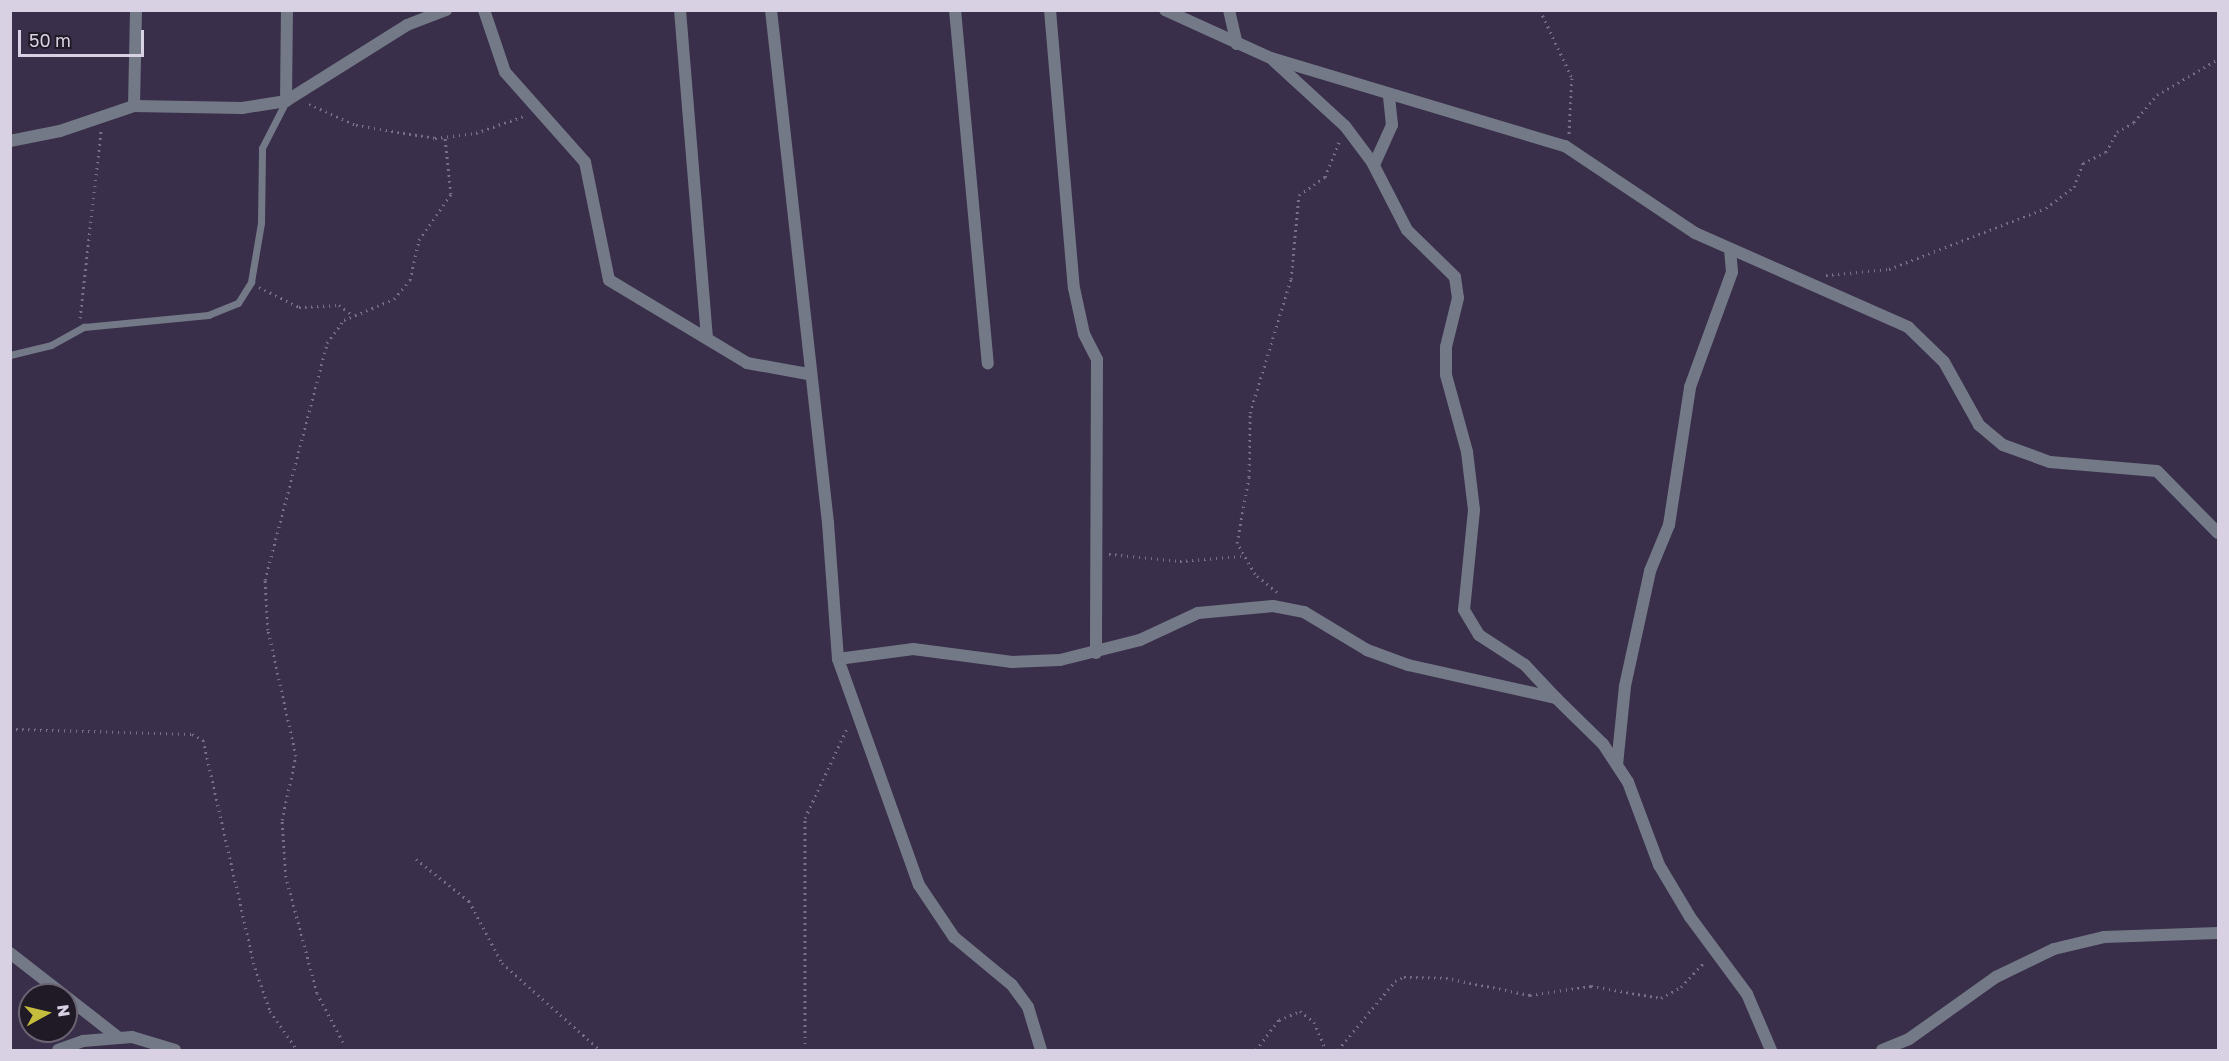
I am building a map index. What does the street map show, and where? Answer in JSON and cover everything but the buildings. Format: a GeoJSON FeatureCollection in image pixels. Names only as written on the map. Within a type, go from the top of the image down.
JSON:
{"type":"FeatureCollection","features":[{"type":"Feature","properties":{"kind":"street"},"geometry":{"type":"LineString","coordinates":[[134,106],[136,10]]}},
{"type":"Feature","properties":{"kind":"street"},"geometry":{"type":"LineString","coordinates":[[287,10],[290,99]]}},
{"type":"Feature","properties":{"kind":"street"},"geometry":{"type":"LineString","coordinates":[[10,141],[104,117],[134,106],[242,108],[290,99],[407,25],[446,10]]}},
{"type":"Feature","properties":{"kind":"street"},"geometry":{"type":"LineString","coordinates":[[484,10],[505,72],[537,111],[585,162],[609,280],[707,335],[747,363],[808,374]]}},
{"type":"Feature","properties":{"kind":"street"},"geometry":{"type":"LineString","coordinates":[[680,10],[707,335]]}},
{"type":"Feature","properties":{"kind":"street"},"geometry":{"type":"LineString","coordinates":[[771,10],[808,374],[828,523],[838,659],[919,885],[954,937],[1012,985],[1028,1007],[1041,1050]]}},
{"type":"Feature","properties":{"kind":"street"},"geometry":{"type":"LineString","coordinates":[[956,10],[988,363]]}},
{"type":"Feature","properties":{"kind":"street"},"geometry":{"type":"LineString","coordinates":[[1050,10],[1074,288],[1084,334],[1097,360],[1096,653]]}},
{"type":"Feature","properties":{"kind":"street"},"geometry":{"type":"LineString","coordinates":[[1164,10],[1271,58],[1567,147],[1611,172],[1665,215],[1730,250],[1908,327],[1944,362],[1979,425],[2003,445],[2050,462],[2157,471],[2218,533]]}},
{"type":"Feature","properties":{"kind":"street"},"geometry":{"type":"LineString","coordinates":[[1229,10],[1237,44]]}},
{"type":"Feature","properties":{"kind":"street"},"geometry":{"type":"LineString","coordinates":[[1271,58],[1345,126],[1374,165],[1407,230],[1452,271],[1458,284],[1445,360],[1473,481],[1464,597],[1468,621],[1479,635],[1525,665],[1617,765],[1659,865],[1715,951],[1747,994],[1770,1050]]}},
{"type":"Feature","properties":{"kind":"street"},"geometry":{"type":"LineString","coordinates":[[1374,165],[1392,125],[1389,95]]}},
{"type":"Feature","properties":{"kind":"street"},"geometry":{"type":"LineString","coordinates":[[1617,765],[1625,686],[1650,571],[1669,525],[1690,387],[1732,272],[1730,250]]}},
{"type":"Feature","properties":{"kind":"street"},"geometry":{"type":"LineString","coordinates":[[838,659],[913,649],[1012,662],[1096,653],[1198,614],[1273,606],[1298,610],[1367,650],[1408,666],[1556,698]]}},
{"type":"Feature","properties":{"kind":"street"},"geometry":{"type":"LineString","coordinates":[[1882,1050],[1910,1039],[1996,977],[2054,948],[2104,937],[2218,933]]}},
{"type":"Feature","properties":{"kind":"street"},"geometry":{"type":"LineString","coordinates":[[10,953],[118,1037]]}},
{"type":"Feature","properties":{"kind":"street"},"geometry":{"type":"LineString","coordinates":[[58,1050],[83,1041],[118,1037],[175,1050]]}},
{"type":"Feature","properties":{"kind":"lane"},"geometry":{"type":"LineString","coordinates":[[10,355],[51,345],[79,329],[208,315],[238,303],[251,282],[261,223],[262,148],[290,99]]}},
{"type":"Feature","properties":{"kind":"path"},"geometry":{"type":"LineString","coordinates":[[1539,10],[1572,78],[1567,147]]}},
{"type":"Feature","properties":{"kind":"path"},"geometry":{"type":"LineString","coordinates":[[1816,275],[1889,269],[2046,208],[2074,187],[2083,163],[2106,152],[2116,132],[2134,122],[2157,95],[2218,58]]}},
{"type":"Feature","properties":{"kind":"path"},"geometry":{"type":"LineString","coordinates":[[290,99],[356,125],[445,138],[537,111]]}},
{"type":"Feature","properties":{"kind":"path"},"geometry":{"type":"LineString","coordinates":[[79,329],[104,117]]}},
{"type":"Feature","properties":{"kind":"path"},"geometry":{"type":"LineString","coordinates":[[1298,610],[1241,556],[1238,531],[1249,477],[1252,398],[1291,279],[1299,195],[1329,171],[1345,126]]}},
{"type":"Feature","properties":{"kind":"path"},"geometry":{"type":"LineString","coordinates":[[343,1042],[317,993],[286,877],[282,820],[295,779],[296,756],[268,630],[266,580],[327,343],[351,314],[394,299],[410,280],[419,240],[451,194],[445,138]]}},
{"type":"Feature","properties":{"kind":"path"},"geometry":{"type":"LineString","coordinates":[[251,282],[299,307],[339,305],[351,314]]}},
{"type":"Feature","properties":{"kind":"path"},"geometry":{"type":"LineString","coordinates":[[1096,553],[1180,561],[1241,556]]}},
{"type":"Feature","properties":{"kind":"path"},"geometry":{"type":"LineString","coordinates":[[805,1050],[805,818],[857,709]]}},
{"type":"Feature","properties":{"kind":"path"},"geometry":{"type":"LineString","coordinates":[[10,729],[192,734],[203,740],[255,968],[270,1011],[297,1050]]}},
{"type":"Feature","properties":{"kind":"path"},"geometry":{"type":"LineString","coordinates":[[416,859],[469,901],[502,963],[600,1050]]}},
{"type":"Feature","properties":{"kind":"path"},"geometry":{"type":"LineString","coordinates":[[1338,1050],[1404,977],[1446,978],[1530,995],[1598,986],[1661,998],[1681,987],[1715,951]]}},
{"type":"Feature","properties":{"kind":"path"},"geometry":{"type":"LineString","coordinates":[[1256,1050],[1279,1020],[1300,1011],[1314,1022],[1326,1050]]}}]}
